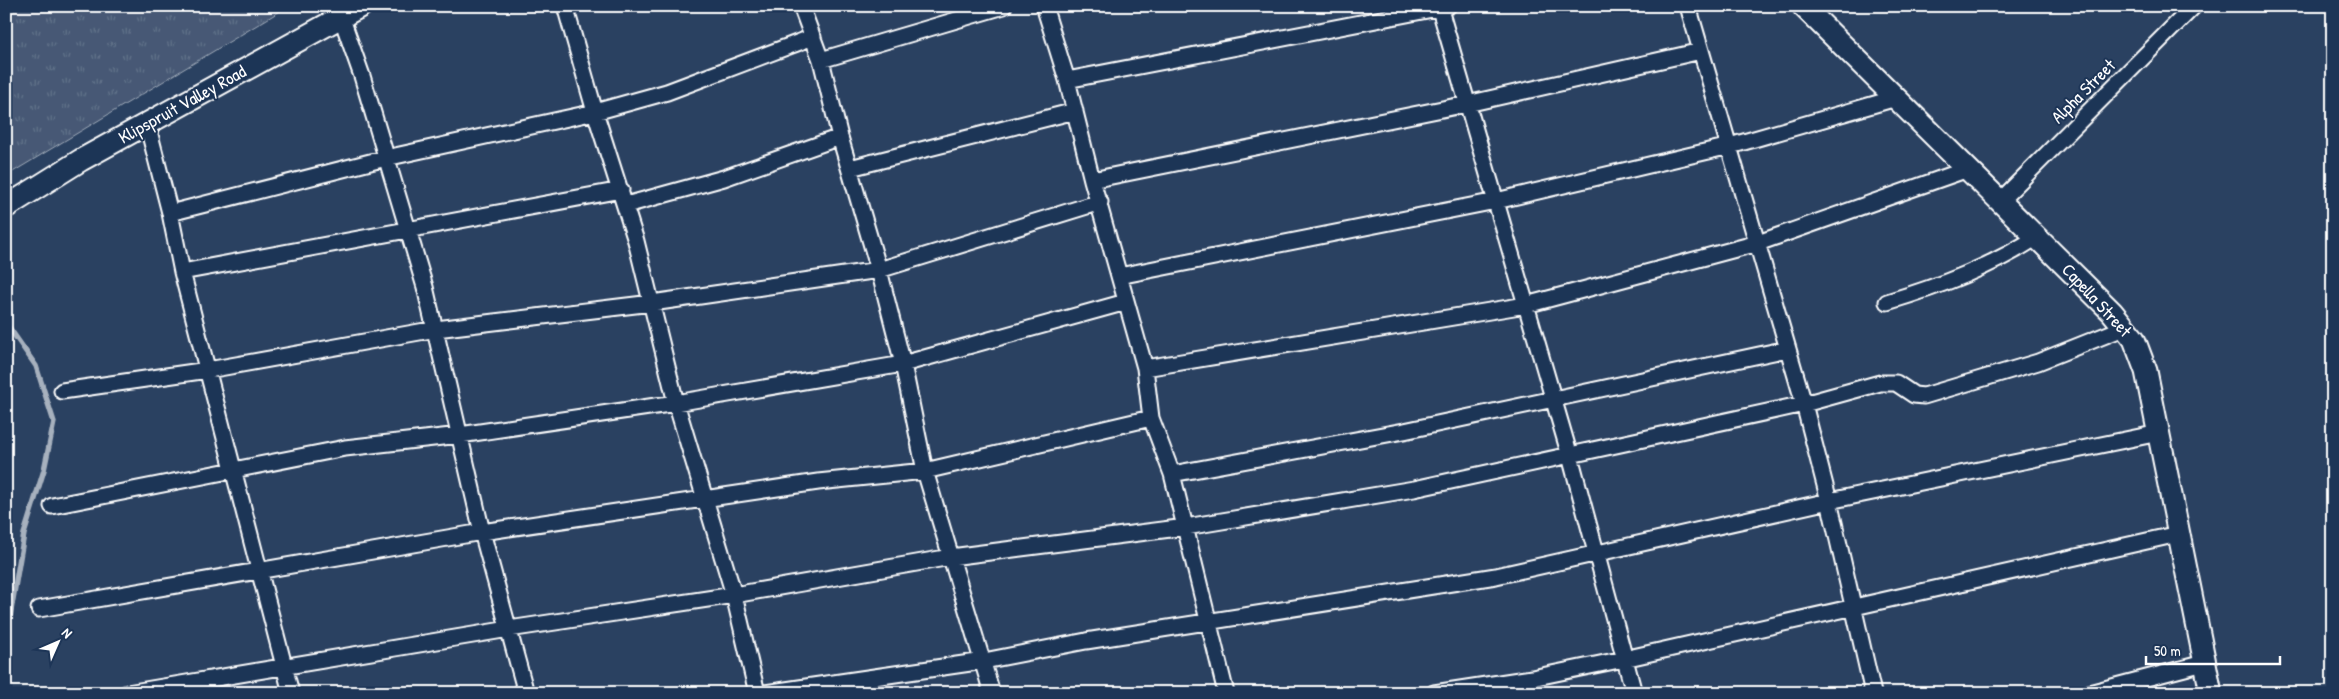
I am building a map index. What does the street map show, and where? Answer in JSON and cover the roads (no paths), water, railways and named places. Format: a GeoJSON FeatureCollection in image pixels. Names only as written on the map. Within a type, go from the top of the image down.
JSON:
{"type":"FeatureCollection","features":[{"type":"Feature","properties":{"kind":"street","name":"Klipspruit Valley Road"},"geometry":{"type":"LineString","coordinates":[[6,207],[81,160],[361,6]]}},
{"type":"Feature","properties":{"kind":"street"},"geometry":{"type":"LineString","coordinates":[[565,6],[595,112],[626,205],[676,403],[703,500],[734,595],[757,693]]}},
{"type":"Feature","properties":{"kind":"street"},"geometry":{"type":"LineString","coordinates":[[801,6],[821,60],[840,136],[879,270],[903,364],[925,471],[984,661],[992,693]]}},
{"type":"Feature","properties":{"kind":"street"},"geometry":{"type":"LineString","coordinates":[[821,60],[1004,6]]}},
{"type":"Feature","properties":{"kind":"street"},"geometry":{"type":"LineString","coordinates":[[1044,6],[1067,80],[1092,180],[1100,202],[1145,368],[1151,418],[1172,474],[1226,693]]}},
{"type":"Feature","properties":{"kind":"street"},"geometry":{"type":"LineString","coordinates":[[1688,6],[1804,404],[1829,501],[1873,693]]}},
{"type":"Feature","properties":{"kind":"street","name":"Capella Street"},"geometry":{"type":"LineString","coordinates":[[1802,6],[2126,327],[2137,346],[2146,371],[2211,693]]}},
{"type":"Feature","properties":{"kind":"street","name":"Alpha Street"},"geometry":{"type":"LineString","coordinates":[[2000,201],[2194,6]]}},
{"type":"Feature","properties":{"kind":"street"},"geometry":{"type":"LineString","coordinates":[[1067,80],[1442,7],[1468,104],[1570,456],[1634,693]]}},
{"type":"Feature","properties":{"kind":"street"},"geometry":{"type":"LineString","coordinates":[[341,16],[386,158],[436,329],[482,532],[526,693]]}},
{"type":"Feature","properties":{"kind":"street"},"geometry":{"type":"LineString","coordinates":[[170,213],[386,158],[595,112],[667,92],[813,37]]}},
{"type":"Feature","properties":{"kind":"street"},"geometry":{"type":"LineString","coordinates":[[1092,180],[1468,104],[1701,51]]}},
{"type":"Feature","properties":{"kind":"street"},"geometry":{"type":"LineString","coordinates":[[1119,276],[1496,201],[1730,146],[1896,98]]}},
{"type":"Feature","properties":{"kind":"street"},"geometry":{"type":"LineString","coordinates":[[850,168],[1074,111]]}},
{"type":"Feature","properties":{"kind":"street"},"geometry":{"type":"LineString","coordinates":[[147,123],[170,213],[182,272],[291,693]]}},
{"type":"Feature","properties":{"kind":"street"},"geometry":{"type":"LineString","coordinates":[[626,205],[724,178],[840,136]]}},
{"type":"Feature","properties":{"kind":"street"},"geometry":{"type":"LineString","coordinates":[[1145,368],[1526,305],[1758,243],[1968,169]]}},
{"type":"Feature","properties":{"kind":"street"},"geometry":{"type":"LineString","coordinates":[[182,272],[407,228],[621,190]]}},
{"type":"Feature","properties":{"kind":"street"},"geometry":{"type":"LineString","coordinates":[[62,391],[208,370],[436,329],[652,303],[879,270],[1100,202]]}},
{"type":"Feature","properties":{"kind":"street"},"geometry":{"type":"LineString","coordinates":[[1887,302],[1926,290],[2006,258],[2037,237]]}},
{"type":"Feature","properties":{"kind":"street"},"geometry":{"type":"LineString","coordinates":[[52,506],[344,448],[460,435],[676,403],[903,364],[1126,302]]}},
{"type":"Feature","properties":{"kind":"street"},"geometry":{"type":"LineString","coordinates":[[127,693],[509,629],[734,595],[951,557],[1186,527],[1414,489],[1804,404],[1889,382],[1901,384],[1914,395],[1924,396],[2038,362],[2126,327]]}},
{"type":"Feature","properties":{"kind":"street"},"geometry":{"type":"LineString","coordinates":[[1172,474],[1404,431],[1787,349]]}},
{"type":"Feature","properties":{"kind":"street"},"geometry":{"type":"LineString","coordinates":[[39,609],[482,532],[818,482],[925,471],[1151,418]]}},
{"type":"Feature","properties":{"kind":"street"},"geometry":{"type":"LineString","coordinates":[[765,693],[984,661],[1086,641],[1455,584],[1596,555],[1829,501],[2160,433]]}},
{"type":"Feature","properties":{"kind":"street"},"geometry":{"type":"LineString","coordinates":[[1434,693],[1533,686],[1624,659],[2178,534]]}},
{"type":"Feature","properties":{"kind":"street"},"geometry":{"type":"LineString","coordinates":[[2089,693],[2204,663]]}},
{"type":"Feature","properties":{"kind":"waterway"},"geometry":{"type":"LineString","coordinates":[[6,323],[36,366],[54,422],[44,470],[24,534],[6,640]]}}]}
